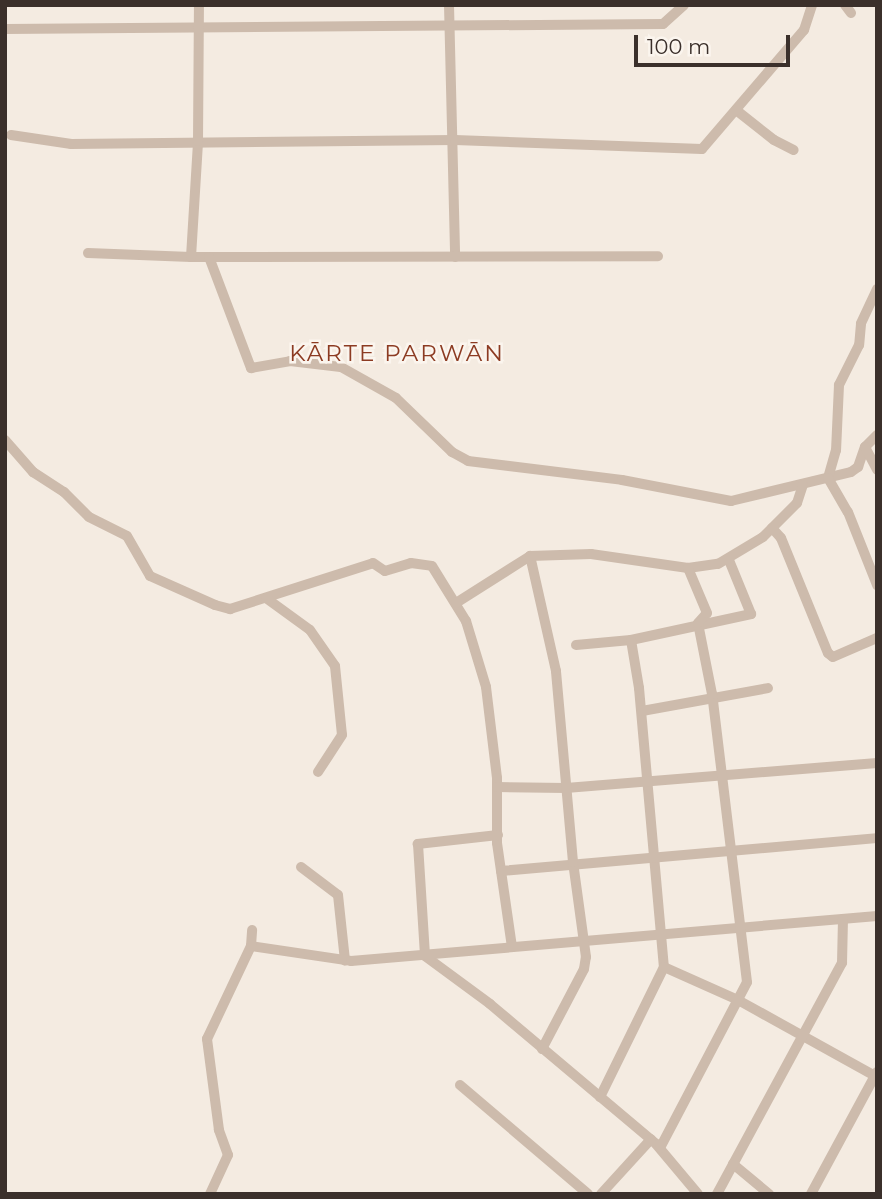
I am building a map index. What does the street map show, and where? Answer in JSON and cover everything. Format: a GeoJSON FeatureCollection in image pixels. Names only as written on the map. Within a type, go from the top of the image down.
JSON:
{"type":"FeatureCollection","features":[{"type":"Feature","properties":{"kind":"street"},"geometry":{"type":"LineString","coordinates":[[191,257],[198,141],[199,5]]}},
{"type":"Feature","properties":{"kind":"street"},"geometry":{"type":"LineString","coordinates":[[449,5],[455,140],[455,257]]}},
{"type":"Feature","properties":{"kind":"street"},"geometry":{"type":"LineString","coordinates":[[5,29],[663,24],[684,5]]}},
{"type":"Feature","properties":{"kind":"street"},"geometry":{"type":"LineString","coordinates":[[11,135],[71,144],[455,140],[702,149],[804,30],[812,5]]}},
{"type":"Feature","properties":{"kind":"street"},"geometry":{"type":"LineString","coordinates":[[736,110],[774,140],[794,150]]}},
{"type":"Feature","properties":{"kind":"street"},"geometry":{"type":"LineString","coordinates":[[89,253],[191,257],[658,256]]}},
{"type":"Feature","properties":{"kind":"street"},"geometry":{"type":"LineString","coordinates":[[209,257],[251,368],[290,361],[341,367],[396,398],[452,452],[468,461],[622,480],[731,501],[803,485],[858,467],[865,447],[877,435]]}},
{"type":"Feature","properties":{"kind":"street"},"geometry":{"type":"LineString","coordinates":[[877,289],[861,324],[859,345],[839,385],[836,450],[828,478],[848,512],[877,585]]}},
{"type":"Feature","properties":{"kind":"street"},"geometry":{"type":"LineString","coordinates":[[5,440],[33,472],[64,492],[89,517],[127,536],[150,576],[230,609],[362,565],[373,563],[385,571],[411,563],[432,566],[456,603],[486,687],[497,787],[501,871],[512,947]]}},
{"type":"Feature","properties":{"kind":"street"},"geometry":{"type":"LineString","coordinates":[[865,447],[877,470]]}},
{"type":"Feature","properties":{"kind":"street"},"geometry":{"type":"LineString","coordinates":[[456,603],[530,556],[590,554],[688,568],[729,560],[772,528],[797,503],[803,485]]}},
{"type":"Feature","properties":{"kind":"street"},"geometry":{"type":"LineString","coordinates":[[772,528],[786,549],[828,653],[833,657],[877,638]]}},
{"type":"Feature","properties":{"kind":"street"},"geometry":{"type":"LineString","coordinates":[[530,556],[556,671],[584,969],[542,1049]]}},
{"type":"Feature","properties":{"kind":"street"},"geometry":{"type":"LineString","coordinates":[[576,645],[631,640],[698,623],[751,614],[729,560]]}},
{"type":"Feature","properties":{"kind":"street"},"geometry":{"type":"LineString","coordinates":[[688,568],[707,613],[698,623]]}},
{"type":"Feature","properties":{"kind":"street"},"geometry":{"type":"LineString","coordinates":[[266,598],[310,630],[335,666],[342,735],[317,772]]}},
{"type":"Feature","properties":{"kind":"street"},"geometry":{"type":"LineString","coordinates":[[660,1148],[747,982],[744,929],[729,852],[713,701],[698,623]]}},
{"type":"Feature","properties":{"kind":"street"},"geometry":{"type":"LineString","coordinates":[[600,1097],[664,967],[652,856],[642,711],[631,640]]}},
{"type":"Feature","properties":{"kind":"street"},"geometry":{"type":"LineString","coordinates":[[642,711],[713,701],[768,688]]}},
{"type":"Feature","properties":{"kind":"street"},"geometry":{"type":"LineString","coordinates":[[497,787],[566,788],[877,763]]}},
{"type":"Feature","properties":{"kind":"street"},"geometry":{"type":"LineString","coordinates":[[498,835],[418,844],[425,956],[650,1139],[698,1194]]}},
{"type":"Feature","properties":{"kind":"street"},"geometry":{"type":"LineString","coordinates":[[501,871],[573,862],[729,852],[877,838]]}},
{"type":"Feature","properties":{"kind":"street"},"geometry":{"type":"LineString","coordinates":[[301,867],[338,895],[345,961]]}},
{"type":"Feature","properties":{"kind":"street"},"geometry":{"type":"LineString","coordinates":[[251,946],[345,961],[877,916]]}},
{"type":"Feature","properties":{"kind":"street"},"geometry":{"type":"LineString","coordinates":[[717,1194],[842,963],[843,919]]}},
{"type":"Feature","properties":{"kind":"street"},"geometry":{"type":"LineString","coordinates":[[210,1194],[228,1155],[219,1130],[207,1038],[251,946],[252,930]]}},
{"type":"Feature","properties":{"kind":"street"},"geometry":{"type":"LineString","coordinates":[[664,967],[738,1000],[802,1038],[876,1074],[811,1194]]}},
{"type":"Feature","properties":{"kind":"street"},"geometry":{"type":"LineString","coordinates":[[460,1085],[588,1194]]}},
{"type":"Feature","properties":{"kind":"street"},"geometry":{"type":"LineString","coordinates":[[601,1194],[650,1139]]}},
{"type":"Feature","properties":{"kind":"street"},"geometry":{"type":"LineString","coordinates":[[733,1164],[769,1194]]}},
{"type":"Feature","properties":{"kind":"district","name":"KĀRTE PARWĀN"},"geometry":{"type":"Point","coordinates":[397,353]}}]}
